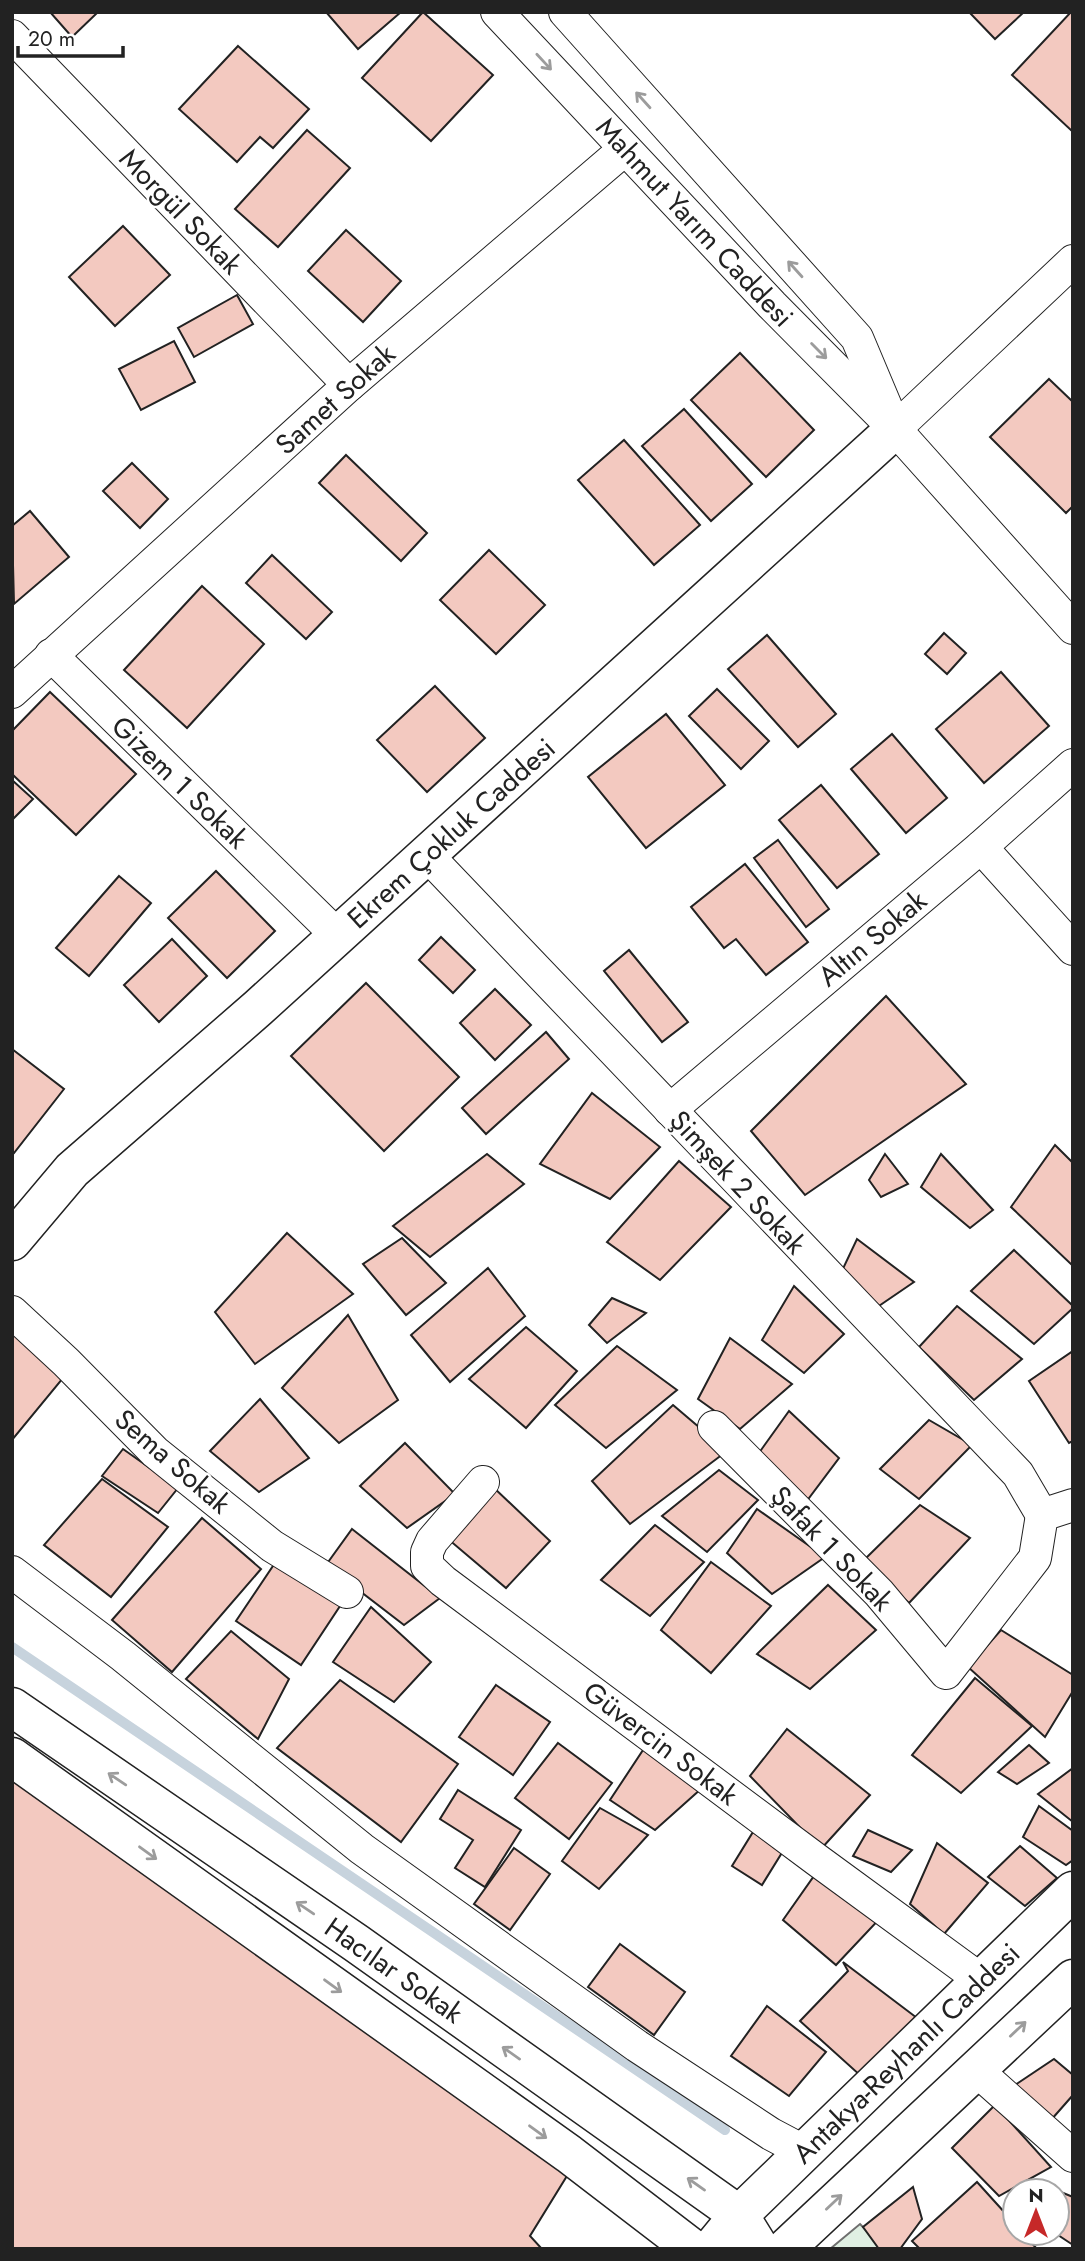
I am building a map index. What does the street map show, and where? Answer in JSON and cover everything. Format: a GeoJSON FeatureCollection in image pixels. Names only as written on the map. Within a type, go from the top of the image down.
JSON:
{"type":"FeatureCollection","features":[{"type":"Feature","properties":{"kind":"street","name":"Mahmut Yarım Caddesi"},"geometry":{"type":"LineString","coordinates":[[497,12],[772,305],[895,429],[1073,628]]}},
{"type":"Feature","properties":{"kind":"street","name":"Mahmut Yarım Caddesi"},"geometry":{"type":"LineString","coordinates":[[565,12],[857,338],[895,429]]}},
{"type":"Feature","properties":{"kind":"street","name":"Morgül Sokak"},"geometry":{"type":"LineString","coordinates":[[12,36],[349,385]]}},
{"type":"Feature","properties":{"kind":"street","name":"Samet Sokak"},"geometry":{"type":"LineString","coordinates":[[12,692],[349,385],[625,149]]}},
{"type":"Feature","properties":{"kind":"street"},"geometry":{"type":"LineString","coordinates":[[895,429],[1073,261]]}},
{"type":"Feature","properties":{"kind":"street","name":"Ekrem Çokluk Caddesi"},"geometry":{"type":"LineString","coordinates":[[12,1241],[72,1170],[338,936],[895,429]]}},
{"type":"Feature","properties":{"kind":"street"},"geometry":{"type":"LineString","coordinates":[[12,661],[51,655]]}},
{"type":"Feature","properties":{"kind":"street","name":"Gizem 1 Sokak"},"geometry":{"type":"LineString","coordinates":[[51,655],[338,936]]}},
{"type":"Feature","properties":{"kind":"street","name":"Altın Sokak"},"geometry":{"type":"LineString","coordinates":[[670,1110],[981,847],[1073,765]]}},
{"type":"Feature","properties":{"kind":"street"},"geometry":{"type":"LineString","coordinates":[[981,847],[1073,949]]}},
{"type":"Feature","properties":{"kind":"street","name":"Şimşek 2 Sokak"},"geometry":{"type":"LineString","coordinates":[[427,855],[1018,1474],[1042,1514]]}},
{"type":"Feature","properties":{"kind":"street","name":"Sema Sokak"},"geometry":{"type":"LineString","coordinates":[[12,1312],[155,1452],[272,1546],[348,1592]]}},
{"type":"Feature","properties":{"kind":"street","name":"Şafak 1 Sokak"},"geometry":{"type":"LineString","coordinates":[[713,1427],[879,1593],[946,1673],[1035,1558],[1042,1514]]}},
{"type":"Feature","properties":{"kind":"street","name":"Güvercin Sokak"},"geometry":{"type":"LineString","coordinates":[[483,1482],[432,1541],[427,1552],[427,1566],[443,1581],[630,1721],[981,1980]]}},
{"type":"Feature","properties":{"kind":"street"},"geometry":{"type":"LineString","coordinates":[[1042,1514],[1073,1505]]}},
{"type":"Feature","properties":{"kind":"street"},"geometry":{"type":"LineString","coordinates":[[12,1572],[123,1656],[362,1849],[637,2046],[771,2134],[805,2152]]}},
{"type":"Feature","properties":{"kind":"street","name":"Hacılar Sokak"},"geometry":{"type":"LineString","coordinates":[[12,1707],[356,1943],[739,2215],[760,2249]]}},
{"type":"Feature","properties":{"kind":"street","name":"Hacılar Sokak"},"geometry":{"type":"LineString","coordinates":[[12,1757],[569,2154],[693,2249]]}},
{"type":"Feature","properties":{"kind":"street","name":"Antakya-Reyhanlı Caddesi"},"geometry":{"type":"LineString","coordinates":[[711,2249],[739,2215],[1073,1891]]}},
{"type":"Feature","properties":{"kind":"street","name":"Antakya-Reyhanlı Caddesi"},"geometry":{"type":"LineString","coordinates":[[785,2249],[1073,1979]]}},
{"type":"Feature","properties":{"kind":"street"},"geometry":{"type":"LineString","coordinates":[[975,2069],[1073,2156]]}},
{"type":"Feature","properties":{"kind":"green space"},"geometry":{"type":"Polygon","coordinates":[[[860,2224],[884,2249],[830,2249],[860,2224]]]}},
{"type":"Feature","properties":{"kind":"building"},"geometry":{"type":"Polygon","coordinates":[[[50,12],[98,12],[72,37],[50,12]]]}},
{"type":"Feature","properties":{"kind":"building"},"geometry":{"type":"Polygon","coordinates":[[[326,12],[401,12],[358,49],[326,12]]]}},
{"type":"Feature","properties":{"kind":"building"},"geometry":{"type":"Polygon","coordinates":[[[423,12],[493,75],[431,141],[362,78],[423,12]]]}},
{"type":"Feature","properties":{"kind":"building"},"geometry":{"type":"Polygon","coordinates":[[[969,12],[1024,12],[995,39],[969,12]]]}},
{"type":"Feature","properties":{"kind":"building"},"geometry":{"type":"Polygon","coordinates":[[[1073,12],[1073,132],[1012,75],[1073,12]]]}},
{"type":"Feature","properties":{"kind":"building"},"geometry":{"type":"Polygon","coordinates":[[[238,46],[309,109],[273,148],[260,137],[237,162],[179,109],[238,46]]]}},
{"type":"Feature","properties":{"kind":"building"},"geometry":{"type":"Polygon","coordinates":[[[307,130],[350,168],[278,247],[235,209],[307,130]]]}},
{"type":"Feature","properties":{"kind":"building"},"geometry":{"type":"Polygon","coordinates":[[[123,226],[170,275],[115,326],[69,277],[123,226]]]}},
{"type":"Feature","properties":{"kind":"building"},"geometry":{"type":"Polygon","coordinates":[[[346,230],[401,281],[363,322],[308,271],[346,230]]]}},
{"type":"Feature","properties":{"kind":"building"},"geometry":{"type":"Polygon","coordinates":[[[237,295],[253,324],[194,357],[178,328],[237,295]]]}},
{"type":"Feature","properties":{"kind":"building"},"geometry":{"type":"Polygon","coordinates":[[[174,341],[195,382],[141,410],[119,369],[174,341]]]}},
{"type":"Feature","properties":{"kind":"building"},"geometry":{"type":"Polygon","coordinates":[[[740,353],[814,430],[766,477],[691,400],[740,353]]]}},
{"type":"Feature","properties":{"kind":"building"},"geometry":{"type":"Polygon","coordinates":[[[1049,379],[1073,402],[1073,506],[1066,513],[990,437],[1049,379]]]}},
{"type":"Feature","properties":{"kind":"building"},"geometry":{"type":"Polygon","coordinates":[[[684,409],[752,484],[711,521],[642,446],[684,409]]]}},
{"type":"Feature","properties":{"kind":"building"},"geometry":{"type":"Polygon","coordinates":[[[624,440],[700,525],[654,565],[578,480],[624,440]]]}},
{"type":"Feature","properties":{"kind":"building"},"geometry":{"type":"Polygon","coordinates":[[[346,455],[427,533],[401,561],[319,483],[346,455]]]}},
{"type":"Feature","properties":{"kind":"building"},"geometry":{"type":"Polygon","coordinates":[[[132,463],[168,499],[140,528],[103,491],[132,463]]]}},
{"type":"Feature","properties":{"kind":"building"},"geometry":{"type":"Polygon","coordinates":[[[30,511],[69,557],[14,604],[12,526],[30,511]]]}},
{"type":"Feature","properties":{"kind":"building"},"geometry":{"type":"Polygon","coordinates":[[[489,550],[545,605],[496,654],[440,600],[489,550]]]}},
{"type":"Feature","properties":{"kind":"building"},"geometry":{"type":"Polygon","coordinates":[[[272,555],[332,612],[306,639],[246,583],[272,555]]]}},
{"type":"Feature","properties":{"kind":"building"},"geometry":{"type":"Polygon","coordinates":[[[202,586],[264,644],[187,728],[124,670],[202,586]]]}},
{"type":"Feature","properties":{"kind":"building"},"geometry":{"type":"Polygon","coordinates":[[[944,633],[966,653],[947,674],[925,654],[944,633]]]}},
{"type":"Feature","properties":{"kind":"building"},"geometry":{"type":"Polygon","coordinates":[[[767,635],[836,714],[798,747],[728,669],[767,635]]]}},
{"type":"Feature","properties":{"kind":"building"},"geometry":{"type":"Polygon","coordinates":[[[1001,672],[1049,726],[984,783],[936,729],[1001,672]]]}},
{"type":"Feature","properties":{"kind":"building"},"geometry":{"type":"Polygon","coordinates":[[[435,686],[485,738],[427,792],[377,740],[435,686]]]}},
{"type":"Feature","properties":{"kind":"building"},"geometry":{"type":"Polygon","coordinates":[[[717,689],[769,741],[741,769],[689,716],[717,689]]]}},
{"type":"Feature","properties":{"kind":"building"},"geometry":{"type":"Polygon","coordinates":[[[50,692],[136,774],[76,835],[12,774],[12,731],[50,692]]]}},
{"type":"Feature","properties":{"kind":"building"},"geometry":{"type":"Polygon","coordinates":[[[666,714],[725,785],[646,848],[588,777],[666,714]]]}},
{"type":"Feature","properties":{"kind":"building"},"geometry":{"type":"Polygon","coordinates":[[[892,734],[947,798],[906,833],[851,769],[892,734]]]}},
{"type":"Feature","properties":{"kind":"building"},"geometry":{"type":"Polygon","coordinates":[[[12,780],[33,799],[12,820],[12,780]]]}},
{"type":"Feature","properties":{"kind":"building"},"geometry":{"type":"Polygon","coordinates":[[[821,785],[879,854],[837,888],[779,820],[821,785]]]}},
{"type":"Feature","properties":{"kind":"building"},"geometry":{"type":"Polygon","coordinates":[[[778,840],[829,909],[806,927],[754,858],[778,840]]]}},
{"type":"Feature","properties":{"kind":"building"},"geometry":{"type":"Polygon","coordinates":[[[745,864],[808,942],[766,975],[736,939],[724,948],[691,907],[745,864]]]}},
{"type":"Feature","properties":{"kind":"building"},"geometry":{"type":"Polygon","coordinates":[[[216,871],[275,931],[227,978],[168,918],[216,871]]]}},
{"type":"Feature","properties":{"kind":"building"},"geometry":{"type":"Polygon","coordinates":[[[119,876],[151,903],[89,976],[56,948],[119,876]]]}},
{"type":"Feature","properties":{"kind":"building"},"geometry":{"type":"Polygon","coordinates":[[[441,937],[475,970],[453,993],[419,960],[441,937]]]}},
{"type":"Feature","properties":{"kind":"building"},"geometry":{"type":"Polygon","coordinates":[[[172,939],[207,976],[159,1022],[124,985],[172,939]]]}},
{"type":"Feature","properties":{"kind":"building"},"geometry":{"type":"Polygon","coordinates":[[[629,950],[688,1022],[662,1042],[604,971],[629,950]]]}},
{"type":"Feature","properties":{"kind":"building"},"geometry":{"type":"Polygon","coordinates":[[[366,983],[459,1077],[384,1151],[291,1056],[366,983]]]}},
{"type":"Feature","properties":{"kind":"building"},"geometry":{"type":"Polygon","coordinates":[[[495,989],[531,1025],[495,1060],[460,1023],[495,989]]]}},
{"type":"Feature","properties":{"kind":"building"},"geometry":{"type":"Polygon","coordinates":[[[886,996],[966,1084],[805,1195],[751,1131],[886,996]]]}},
{"type":"Feature","properties":{"kind":"building"},"geometry":{"type":"Polygon","coordinates":[[[546,1032],[569,1059],[486,1134],[462,1108],[546,1032]]]}},
{"type":"Feature","properties":{"kind":"building"},"geometry":{"type":"Polygon","coordinates":[[[12,1049],[64,1089],[14,1153],[12,1152],[12,1049]]]}},
{"type":"Feature","properties":{"kind":"building"},"geometry":{"type":"Polygon","coordinates":[[[592,1093],[660,1147],[610,1199],[540,1164],[592,1093]]]}},
{"type":"Feature","properties":{"kind":"building"},"geometry":{"type":"Polygon","coordinates":[[[1055,1145],[1073,1163],[1073,1266],[1011,1207],[1055,1145]]]}},
{"type":"Feature","properties":{"kind":"building"},"geometry":{"type":"Polygon","coordinates":[[[487,1154],[524,1184],[430,1257],[393,1226],[487,1154]]]}},
{"type":"Feature","properties":{"kind":"building"},"geometry":{"type":"Polygon","coordinates":[[[885,1154],[908,1184],[881,1197],[869,1180],[885,1154]]]}},
{"type":"Feature","properties":{"kind":"building"},"geometry":{"type":"Polygon","coordinates":[[[941,1154],[993,1210],[970,1228],[921,1187],[941,1154]]]}},
{"type":"Feature","properties":{"kind":"building"},"geometry":{"type":"Polygon","coordinates":[[[679,1161],[731,1207],[660,1280],[607,1242],[679,1161]]]}},
{"type":"Feature","properties":{"kind":"building"},"geometry":{"type":"Polygon","coordinates":[[[287,1233],[353,1294],[255,1364],[215,1312],[287,1233]]]}},
{"type":"Feature","properties":{"kind":"building"},"geometry":{"type":"Polygon","coordinates":[[[402,1238],[446,1283],[406,1315],[363,1264],[402,1238]]]}},
{"type":"Feature","properties":{"kind":"building"},"geometry":{"type":"Polygon","coordinates":[[[857,1239],[914,1282],[873,1310],[840,1275],[857,1239]]]}},
{"type":"Feature","properties":{"kind":"building"},"geometry":{"type":"Polygon","coordinates":[[[1014,1250],[1073,1306],[1034,1344],[971,1291],[1014,1250]]]}},
{"type":"Feature","properties":{"kind":"building"},"geometry":{"type":"Polygon","coordinates":[[[488,1268],[525,1316],[450,1382],[411,1335],[488,1268]]]}},
{"type":"Feature","properties":{"kind":"building"},"geometry":{"type":"Polygon","coordinates":[[[794,1286],[844,1334],[804,1373],[762,1340],[794,1286]]]}},
{"type":"Feature","properties":{"kind":"building"},"geometry":{"type":"Polygon","coordinates":[[[612,1298],[646,1313],[607,1343],[589,1325],[612,1298]]]}},
{"type":"Feature","properties":{"kind":"building"},"geometry":{"type":"Polygon","coordinates":[[[957,1306],[1022,1359],[974,1400],[919,1347],[957,1306]]]}},
{"type":"Feature","properties":{"kind":"building"},"geometry":{"type":"Polygon","coordinates":[[[348,1315],[398,1400],[339,1443],[282,1388],[348,1315]]]}},
{"type":"Feature","properties":{"kind":"building"},"geometry":{"type":"Polygon","coordinates":[[[526,1327],[577,1371],[526,1428],[469,1379],[526,1327]]]}},
{"type":"Feature","properties":{"kind":"building"},"geometry":{"type":"Polygon","coordinates":[[[17,1331],[68,1372],[12,1440],[12,1337],[17,1331]]]}},
{"type":"Feature","properties":{"kind":"building"},"geometry":{"type":"Polygon","coordinates":[[[730,1338],[792,1384],[740,1429],[698,1399],[730,1338]]]}},
{"type":"Feature","properties":{"kind":"building"},"geometry":{"type":"Polygon","coordinates":[[[617,1346],[677,1390],[606,1448],[555,1405],[617,1346]]]}},
{"type":"Feature","properties":{"kind":"building"},"geometry":{"type":"Polygon","coordinates":[[[1073,1351],[1073,1441],[1069,1443],[1029,1381],[1073,1351]]]}},
{"type":"Feature","properties":{"kind":"building"},"geometry":{"type":"Polygon","coordinates":[[[260,1399],[309,1458],[259,1492],[210,1451],[260,1399]]]}},
{"type":"Feature","properties":{"kind":"building"},"geometry":{"type":"Polygon","coordinates":[[[673,1405],[727,1451],[630,1524],[592,1481],[673,1405]]]}},
{"type":"Feature","properties":{"kind":"building"},"geometry":{"type":"Polygon","coordinates":[[[789,1411],[839,1458],[800,1510],[751,1464],[789,1411]]]}},
{"type":"Feature","properties":{"kind":"building"},"geometry":{"type":"Polygon","coordinates":[[[929,1420],[972,1445],[919,1499],[880,1469],[929,1420]]]}},
{"type":"Feature","properties":{"kind":"building"},"geometry":{"type":"Polygon","coordinates":[[[405,1443],[455,1494],[407,1528],[360,1486],[405,1443]]]}},
{"type":"Feature","properties":{"kind":"building"},"geometry":{"type":"Polygon","coordinates":[[[123,1449],[178,1488],[158,1513],[102,1476],[123,1449]]]}},
{"type":"Feature","properties":{"kind":"building"},"geometry":{"type":"Polygon","coordinates":[[[719,1470],[758,1500],[707,1552],[662,1516],[719,1470]]]}},
{"type":"Feature","properties":{"kind":"building"},"geometry":{"type":"Polygon","coordinates":[[[102,1479],[168,1527],[111,1597],[44,1545],[102,1479]]]}},
{"type":"Feature","properties":{"kind":"building"},"geometry":{"type":"Polygon","coordinates":[[[492,1486],[550,1541],[506,1588],[448,1539],[492,1486]]]}},
{"type":"Feature","properties":{"kind":"building"},"geometry":{"type":"Polygon","coordinates":[[[920,1505],[970,1538],[909,1603],[862,1562],[920,1505]]]}},
{"type":"Feature","properties":{"kind":"building"},"geometry":{"type":"Polygon","coordinates":[[[757,1509],[825,1557],[772,1594],[727,1553],[757,1509]]]}},
{"type":"Feature","properties":{"kind":"building"},"geometry":{"type":"Polygon","coordinates":[[[202,1518],[261,1569],[172,1672],[112,1620],[202,1518]]]}},
{"type":"Feature","properties":{"kind":"building"},"geometry":{"type":"Polygon","coordinates":[[[655,1525],[704,1562],[650,1616],[601,1580],[655,1525]]]}},
{"type":"Feature","properties":{"kind":"building"},"geometry":{"type":"Polygon","coordinates":[[[352,1529],[440,1598],[404,1625],[326,1565],[352,1529]]]}},
{"type":"Feature","properties":{"kind":"building"},"geometry":{"type":"Polygon","coordinates":[[[279,1557],[344,1600],[301,1665],[236,1621],[279,1557]]]}},
{"type":"Feature","properties":{"kind":"building"},"geometry":{"type":"Polygon","coordinates":[[[711,1562],[771,1606],[711,1673],[661,1630],[711,1562]]]}},
{"type":"Feature","properties":{"kind":"building"},"geometry":{"type":"Polygon","coordinates":[[[828,1585],[876,1630],[810,1689],[757,1654],[828,1585]]]}},
{"type":"Feature","properties":{"kind":"building"},"geometry":{"type":"Polygon","coordinates":[[[371,1607],[431,1662],[394,1702],[333,1662],[371,1607]]]}},
{"type":"Feature","properties":{"kind":"building"},"geometry":{"type":"Polygon","coordinates":[[[1001,1630],[1073,1675],[1073,1691],[1045,1737],[968,1667],[1001,1630]]]}},
{"type":"Feature","properties":{"kind":"building"},"geometry":{"type":"Polygon","coordinates":[[[231,1631],[289,1679],[258,1739],[186,1679],[231,1631]]]}},
{"type":"Feature","properties":{"kind":"building"},"geometry":{"type":"Polygon","coordinates":[[[975,1678],[1032,1726],[961,1793],[912,1755],[975,1678]]]}},
{"type":"Feature","properties":{"kind":"building"},"geometry":{"type":"Polygon","coordinates":[[[340,1680],[458,1764],[401,1842],[277,1748],[340,1680]]]}},
{"type":"Feature","properties":{"kind":"building"},"geometry":{"type":"Polygon","coordinates":[[[496,1685],[550,1722],[513,1775],[459,1737],[496,1685]]]}},
{"type":"Feature","properties":{"kind":"building"},"geometry":{"type":"Polygon","coordinates":[[[787,1729],[870,1795],[821,1849],[750,1776],[787,1729]]]}},
{"type":"Feature","properties":{"kind":"building"},"geometry":{"type":"Polygon","coordinates":[[[558,1743],[612,1783],[569,1839],[515,1798],[558,1743]]]}},
{"type":"Feature","properties":{"kind":"building"},"geometry":{"type":"Polygon","coordinates":[[[647,1744],[702,1788],[655,1830],[610,1800],[647,1744]]]}},
{"type":"Feature","properties":{"kind":"building"},"geometry":{"type":"Polygon","coordinates":[[[1029,1745],[1049,1763],[1017,1784],[998,1772],[1029,1745]]]}},
{"type":"Feature","properties":{"kind":"building"},"geometry":{"type":"Polygon","coordinates":[[[12,1763],[570,2171],[530,2236],[542,2249],[12,2249],[12,1763]]]}},
{"type":"Feature","properties":{"kind":"building"},"geometry":{"type":"Polygon","coordinates":[[[1073,1768],[1073,1822],[1038,1794],[1073,1768]]]}},
{"type":"Feature","properties":{"kind":"building"},"geometry":{"type":"Polygon","coordinates":[[[458,1790],[521,1830],[485,1887],[455,1868],[473,1840],[440,1819],[458,1790]]]}},
{"type":"Feature","properties":{"kind":"building"},"geometry":{"type":"Polygon","coordinates":[[[1039,1806],[1073,1831],[1073,1860],[1066,1865],[1023,1837],[1039,1806]]]}},
{"type":"Feature","properties":{"kind":"building"},"geometry":{"type":"Polygon","coordinates":[[[600,1808],[648,1835],[599,1889],[562,1861],[600,1808]]]}},
{"type":"Feature","properties":{"kind":"building"},"geometry":{"type":"Polygon","coordinates":[[[868,1830],[912,1850],[891,1872],[853,1856],[868,1830]]]}},
{"type":"Feature","properties":{"kind":"building"},"geometry":{"type":"Polygon","coordinates":[[[753,1832],[783,1851],[762,1885],[732,1866],[753,1832]]]}},
{"type":"Feature","properties":{"kind":"building"},"geometry":{"type":"Polygon","coordinates":[[[937,1843],[988,1883],[944,1934],[910,1904],[937,1843]]]}},
{"type":"Feature","properties":{"kind":"building"},"geometry":{"type":"Polygon","coordinates":[[[1020,1846],[1057,1878],[1025,1906],[988,1877],[1020,1846]]]}},
{"type":"Feature","properties":{"kind":"building"},"geometry":{"type":"Polygon","coordinates":[[[514,1848],[550,1874],[510,1930],[474,1904],[514,1848]]]}},
{"type":"Feature","properties":{"kind":"building"},"geometry":{"type":"Polygon","coordinates":[[[821,1866],[886,1912],[836,1965],[783,1920],[821,1866]]]}},
{"type":"Feature","properties":{"kind":"building"},"geometry":{"type":"Polygon","coordinates":[[[620,1944],[685,1992],[654,2035],[588,1987],[620,1944]]]}},
{"type":"Feature","properties":{"kind":"building"},"geometry":{"type":"Polygon","coordinates":[[[843,1962],[921,2021],[862,2077],[800,2021],[848,1971],[843,1962]]]}},
{"type":"Feature","properties":{"kind":"building"},"geometry":{"type":"Polygon","coordinates":[[[767,2006],[826,2052],[789,2096],[731,2056],[767,2006]]]}},
{"type":"Feature","properties":{"kind":"building"},"geometry":{"type":"Polygon","coordinates":[[[1054,2059],[1073,2075],[1073,2095],[1051,2120],[1012,2087],[1054,2059]]]}},
{"type":"Feature","properties":{"kind":"building"},"geometry":{"type":"Polygon","coordinates":[[[995,2105],[1051,2167],[1033,2177],[1001,2177],[999,2196],[952,2148],[995,2105]]]}},
{"type":"Feature","properties":{"kind":"building"},"geometry":{"type":"Polygon","coordinates":[[[977,2182],[1001,2209],[1001,2247],[1037,2249],[920,2249],[912,2241],[977,2182]]]}},
{"type":"Feature","properties":{"kind":"building"},"geometry":{"type":"Polygon","coordinates":[[[913,2187],[922,2219],[900,2249],[879,2249],[863,2227],[913,2187]]]}},
{"type":"Feature","properties":{"kind":"building"},"geometry":{"type":"Polygon","coordinates":[[[1071,2196],[1073,2197],[1073,2245],[1071,2244],[1071,2196]]]}},
{"type":"Feature","properties":{"kind":"waterway"},"geometry":{"type":"LineString","coordinates":[[12,1647],[725,2130]]}}]}
